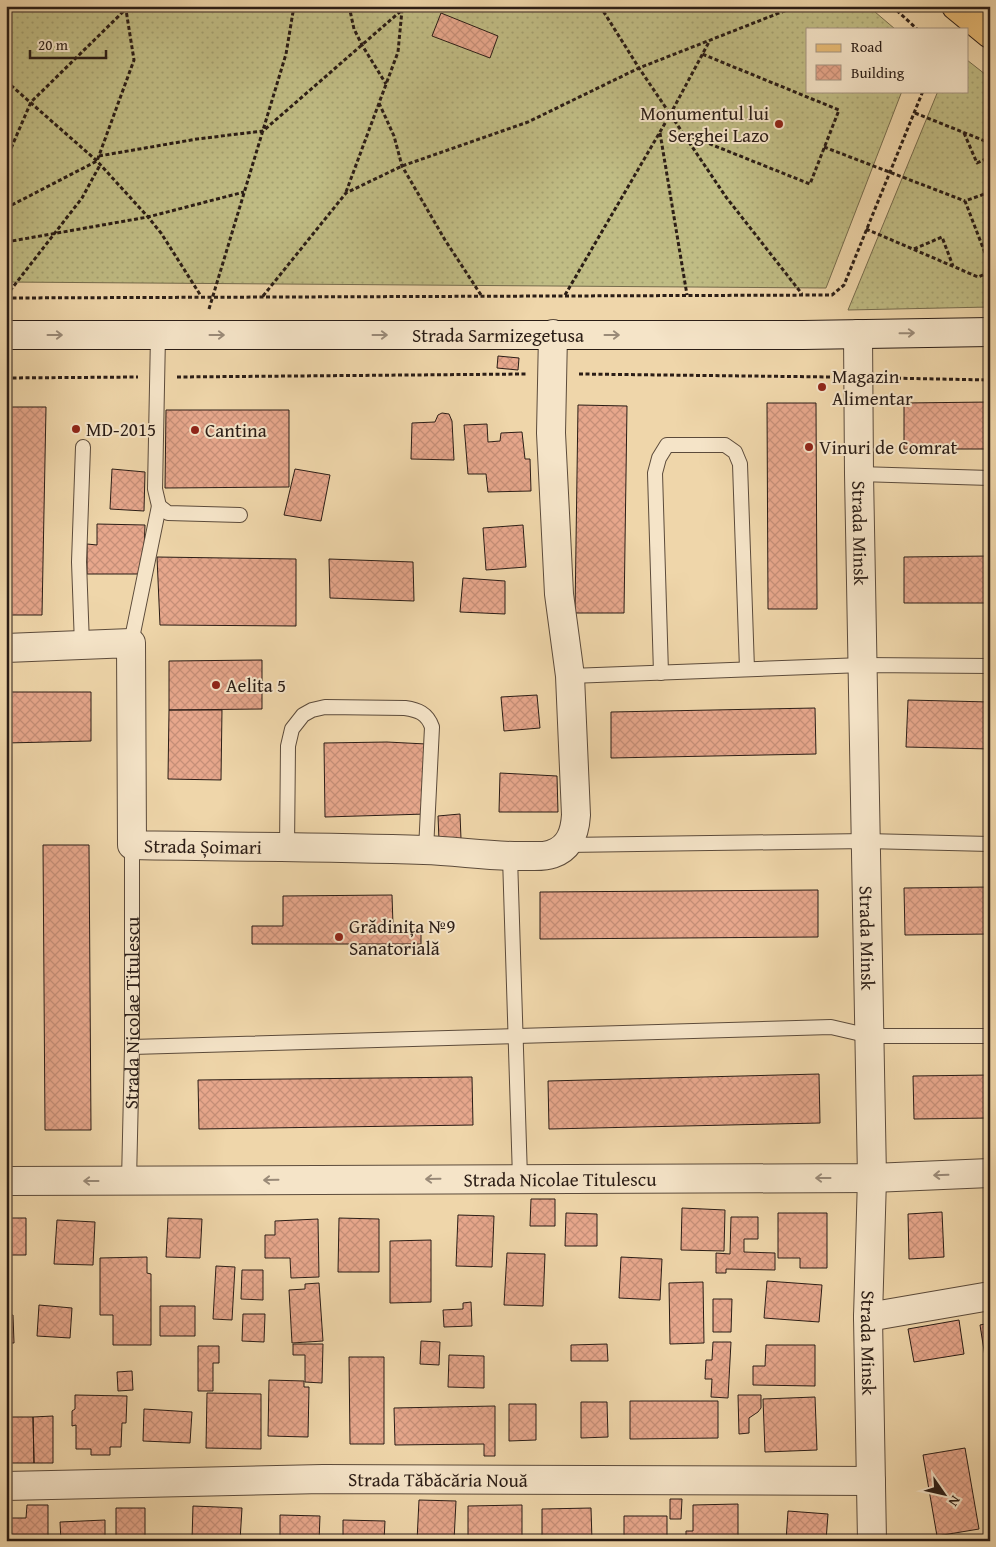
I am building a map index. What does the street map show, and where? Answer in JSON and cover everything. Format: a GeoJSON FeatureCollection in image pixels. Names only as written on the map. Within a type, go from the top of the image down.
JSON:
{"type":"FeatureCollection","features":[{"type":"Feature","properties":{"kind":"main road"},"geometry":{"type":"LineString","coordinates":[[956,6],[990,34]]}},
{"type":"Feature","properties":{"kind":"street","name":"Strada Sarmizegetusa"},"geometry":{"type":"LineString","coordinates":[[6,335],[858,334],[990,332]]}},
{"type":"Feature","properties":{"kind":"street"},"geometry":{"type":"LineString","coordinates":[[553,334],[551,433],[559,594],[570,676],[576,815],[576,828],[566,845]]}},
{"type":"Feature","properties":{"kind":"street","name":"Strada Minsk"},"geometry":{"type":"LineString","coordinates":[[858,334],[872,1178],[868,1317],[872,1541]]}},
{"type":"Feature","properties":{"kind":"street"},"geometry":{"type":"LineString","coordinates":[[6,648],[132,643]]}},
{"type":"Feature","properties":{"kind":"street","name":"Strada Șoimari"},"geometry":{"type":"LineString","coordinates":[[132,643],[132,845],[426,850],[510,857],[545,856],[560,851],[566,845]]}},
{"type":"Feature","properties":{"kind":"street","name":"Strada Nicolae Titulescu"},"geometry":{"type":"LineString","coordinates":[[6,1181],[872,1178],[990,1173]]}},
{"type":"Feature","properties":{"kind":"street"},"geometry":{"type":"LineString","coordinates":[[868,1317],[990,1296]]}},
{"type":"Feature","properties":{"kind":"street","name":"Strada Tăbăcăria Nouă"},"geometry":{"type":"LineString","coordinates":[[6,1486],[323,1479],[871,1481]]}},
{"type":"Feature","properties":{"kind":"lane"},"geometry":{"type":"LineString","coordinates":[[132,643],[159,506],[156,489],[158,335]]}},
{"type":"Feature","properties":{"kind":"lane"},"geometry":{"type":"LineString","coordinates":[[661,673],[655,474],[659,458],[667,446],[726,445],[735,452],[740,464],[747,670]]}},
{"type":"Feature","properties":{"kind":"lane"},"geometry":{"type":"LineString","coordinates":[[82,645],[79,562],[83,447]]}},
{"type":"Feature","properties":{"kind":"lane"},"geometry":{"type":"LineString","coordinates":[[859,474],[990,478]]}},
{"type":"Feature","properties":{"kind":"lane"},"geometry":{"type":"LineString","coordinates":[[159,506],[168,513],[240,515]]}},
{"type":"Feature","properties":{"kind":"lane"},"geometry":{"type":"LineString","coordinates":[[570,676],[863,665],[990,666]]}},
{"type":"Feature","properties":{"kind":"lane"},"geometry":{"type":"LineString","coordinates":[[287,848],[288,746],[292,729],[302,715],[325,707],[404,708],[425,714],[432,727],[426,850]]}},
{"type":"Feature","properties":{"kind":"lane"},"geometry":{"type":"LineString","coordinates":[[566,845],[866,841],[990,844]]}},
{"type":"Feature","properties":{"kind":"lane","name":"Strada Nicolae Titulescu"},"geometry":{"type":"LineString","coordinates":[[129,1181],[132,1047],[132,845]]}},
{"type":"Feature","properties":{"kind":"lane"},"geometry":{"type":"LineString","coordinates":[[510,857],[514,1036],[520,1178]]}},
{"type":"Feature","properties":{"kind":"lane"},"geometry":{"type":"LineString","coordinates":[[132,1047],[831,1027],[870,1036],[990,1036]]}},
{"type":"Feature","properties":{"kind":"path"},"geometry":{"type":"LineString","coordinates":[[6,160],[31,102],[130,6]]}},
{"type":"Feature","properties":{"kind":"path"},"geometry":{"type":"LineString","coordinates":[[200,335],[214,296],[286,54],[294,6]]}},
{"type":"Feature","properties":{"kind":"path"},"geometry":{"type":"LineString","coordinates":[[349,6],[354,29],[386,84]]}},
{"type":"Feature","properties":{"kind":"path"},"geometry":{"type":"LineString","coordinates":[[99,156],[196,139],[263,131],[402,10],[409,6]]}},
{"type":"Feature","properties":{"kind":"path"},"geometry":{"type":"LineString","coordinates":[[600,6],[639,68],[726,197],[802,295]]}},
{"type":"Feature","properties":{"kind":"path"},"geometry":{"type":"LineString","coordinates":[[346,193],[402,166],[528,122],[639,68],[797,6]]}},
{"type":"Feature","properties":{"kind":"path"},"geometry":{"type":"LineString","coordinates":[[892,6],[916,28]]}},
{"type":"Feature","properties":{"kind":"path"},"geometry":{"type":"LineString","coordinates":[[6,208],[97,161],[134,60],[126,10]]}},
{"type":"Feature","properties":{"kind":"path"},"geometry":{"type":"LineString","coordinates":[[263,296],[346,193],[398,52],[402,10]]}},
{"type":"Feature","properties":{"kind":"path"},"geometry":{"type":"LineString","coordinates":[[565,295],[671,113],[710,40]]}},
{"type":"Feature","properties":{"kind":"path"},"geometry":{"type":"LineString","coordinates":[[685,134],[810,184],[839,110],[702,54]]}},
{"type":"Feature","properties":{"kind":"path"},"geometry":{"type":"LineString","coordinates":[[6,81],[97,161],[148,217],[161,233],[201,296]]}},
{"type":"Feature","properties":{"kind":"path"},"geometry":{"type":"LineString","coordinates":[[6,297],[832,294],[844,285],[923,92]]}},
{"type":"Feature","properties":{"kind":"path"},"geometry":{"type":"LineString","coordinates":[[379,103],[394,136],[402,166],[445,240],[481,295]]}},
{"type":"Feature","properties":{"kind":"path"},"geometry":{"type":"LineString","coordinates":[[915,112],[990,143]]}},
{"type":"Feature","properties":{"kind":"path"},"geometry":{"type":"LineString","coordinates":[[659,132],[687,295]]}},
{"type":"Feature","properties":{"kind":"path"},"geometry":{"type":"LineString","coordinates":[[963,132],[977,163],[990,157]]}},
{"type":"Feature","properties":{"kind":"path"},"geometry":{"type":"LineString","coordinates":[[824,147],[965,201],[990,192]]}},
{"type":"Feature","properties":{"kind":"path"},"geometry":{"type":"LineString","coordinates":[[6,297],[82,198],[100,165]]}},
{"type":"Feature","properties":{"kind":"path"},"geometry":{"type":"LineString","coordinates":[[6,242],[148,217],[244,191]]}},
{"type":"Feature","properties":{"kind":"path"},"geometry":{"type":"LineString","coordinates":[[965,201],[990,266]]}},
{"type":"Feature","properties":{"kind":"path"},"geometry":{"type":"LineString","coordinates":[[866,230],[978,277],[990,272]]}},
{"type":"Feature","properties":{"kind":"path"},"geometry":{"type":"LineString","coordinates":[[913,249],[942,237],[954,267]]}},
{"type":"Feature","properties":{"kind":"path"},"geometry":{"type":"LineString","coordinates":[[6,378],[552,374],[990,380]]}},
{"type":"Feature","properties":{"kind":"shaded area"},"geometry":{"type":"Polygon","coordinates":[[[6,6],[868,6],[894,28],[806,28],[806,92],[902,92],[826,288],[6,282],[6,6]]]}},
{"type":"Feature","properties":{"kind":"shaded area"},"geometry":{"type":"Polygon","coordinates":[[[968,61],[990,78],[990,307],[848,310],[938,92],[968,92],[968,61]]]}},
{"type":"Feature","properties":{"kind":"building"},"geometry":{"type":"Polygon","coordinates":[[[441,13],[498,36],[490,58],[432,36],[441,13]]]}},
{"type":"Feature","properties":{"kind":"building"},"geometry":{"type":"Polygon","coordinates":[[[498,356],[519,358],[518,370],[497,368],[498,356]]]}},
{"type":"Feature","properties":{"kind":"building"},"geometry":{"type":"Polygon","coordinates":[[[990,402],[990,449],[904,449],[904,403],[990,402]]]}},
{"type":"Feature","properties":{"kind":"building"},"geometry":{"type":"Polygon","coordinates":[[[767,403],[816,403],[817,609],[768,609],[767,403]]]}},
{"type":"Feature","properties":{"kind":"building"},"geometry":{"type":"Polygon","coordinates":[[[578,405],[627,406],[624,613],[575,613],[578,405]]]}},
{"type":"Feature","properties":{"kind":"building"},"geometry":{"type":"Polygon","coordinates":[[[6,407],[46,407],[42,615],[6,615],[6,407]]]}},
{"type":"Feature","properties":{"kind":"building"},"geometry":{"type":"Polygon","coordinates":[[[166,410],[289,410],[289,487],[165,488],[166,410]]]}},
{"type":"Feature","properties":{"kind":"building"},"geometry":{"type":"Polygon","coordinates":[[[442,413],[449,414],[452,421],[454,460],[411,459],[412,423],[435,422],[438,415],[442,413]]]}},
{"type":"Feature","properties":{"kind":"building"},"geometry":{"type":"Polygon","coordinates":[[[487,424],[488,442],[500,441],[501,433],[522,432],[525,459],[530,459],[531,491],[488,492],[486,474],[468,474],[464,425],[487,424]]]}},
{"type":"Feature","properties":{"kind":"building"},"geometry":{"type":"Polygon","coordinates":[[[112,469],[145,472],[144,511],[110,509],[112,469]]]}},
{"type":"Feature","properties":{"kind":"building"},"geometry":{"type":"Polygon","coordinates":[[[295,469],[330,475],[321,521],[284,515],[295,469]]]}},
{"type":"Feature","properties":{"kind":"building"},"geometry":{"type":"Polygon","coordinates":[[[97,524],[145,525],[143,574],[87,574],[87,544],[97,545],[97,524]]]}},
{"type":"Feature","properties":{"kind":"building"},"geometry":{"type":"Polygon","coordinates":[[[523,525],[526,567],[486,570],[483,528],[523,525]]]}},
{"type":"Feature","properties":{"kind":"building"},"geometry":{"type":"Polygon","coordinates":[[[990,556],[990,603],[904,603],[904,557],[990,556]]]}},
{"type":"Feature","properties":{"kind":"building"},"geometry":{"type":"Polygon","coordinates":[[[157,557],[296,559],[296,626],[160,625],[157,557]]]}},
{"type":"Feature","properties":{"kind":"building"},"geometry":{"type":"Polygon","coordinates":[[[329,559],[413,562],[414,601],[330,598],[329,559]]]}},
{"type":"Feature","properties":{"kind":"building"},"geometry":{"type":"Polygon","coordinates":[[[463,578],[505,581],[505,614],[460,612],[463,578]]]}},
{"type":"Feature","properties":{"kind":"building","name":"Aelita 5"},"geometry":{"type":"Polygon","coordinates":[[[262,660],[262,709],[169,710],[169,661],[262,660]]]}},
{"type":"Feature","properties":{"kind":"building"},"geometry":{"type":"Polygon","coordinates":[[[6,692],[91,692],[91,741],[6,743],[6,692]]]}},
{"type":"Feature","properties":{"kind":"building"},"geometry":{"type":"Polygon","coordinates":[[[537,695],[540,728],[504,731],[501,697],[537,695]]]}},
{"type":"Feature","properties":{"kind":"building"},"geometry":{"type":"Polygon","coordinates":[[[908,700],[990,702],[990,749],[906,747],[908,700]]]}},
{"type":"Feature","properties":{"kind":"building"},"geometry":{"type":"Polygon","coordinates":[[[815,708],[816,754],[611,758],[611,712],[815,708]]]}},
{"type":"Feature","properties":{"kind":"building"},"geometry":{"type":"Polygon","coordinates":[[[169,710],[222,710],[221,780],[168,779],[169,710]]]}},
{"type":"Feature","properties":{"kind":"building"},"geometry":{"type":"Polygon","coordinates":[[[387,742],[426,744],[426,814],[325,817],[324,743],[387,742]]]}},
{"type":"Feature","properties":{"kind":"building"},"geometry":{"type":"Polygon","coordinates":[[[500,773],[557,776],[558,812],[499,812],[500,773]]]}},
{"type":"Feature","properties":{"kind":"building"},"geometry":{"type":"Polygon","coordinates":[[[460,814],[461,839],[439,840],[438,816],[460,814]]]}},
{"type":"Feature","properties":{"kind":"building"},"geometry":{"type":"Polygon","coordinates":[[[43,845],[89,845],[91,1130],[45,1130],[43,845]]]}},
{"type":"Feature","properties":{"kind":"building"},"geometry":{"type":"Polygon","coordinates":[[[990,887],[990,934],[905,935],[904,888],[990,887]]]}},
{"type":"Feature","properties":{"kind":"building"},"geometry":{"type":"Polygon","coordinates":[[[818,890],[818,937],[540,939],[540,892],[818,890]]]}},
{"type":"Feature","properties":{"kind":"building"},"geometry":{"type":"Polygon","coordinates":[[[392,895],[393,925],[421,925],[421,944],[252,944],[252,926],[283,926],[283,896],[392,895]]]}},
{"type":"Feature","properties":{"kind":"building"},"geometry":{"type":"Polygon","coordinates":[[[819,1074],[820,1123],[549,1129],[548,1081],[819,1074]]]}},
{"type":"Feature","properties":{"kind":"building"},"geometry":{"type":"Polygon","coordinates":[[[990,1075],[990,1118],[914,1119],[913,1076],[990,1075]]]}},
{"type":"Feature","properties":{"kind":"building"},"geometry":{"type":"Polygon","coordinates":[[[472,1077],[473,1125],[199,1129],[198,1080],[472,1077]]]}},
{"type":"Feature","properties":{"kind":"building"},"geometry":{"type":"Polygon","coordinates":[[[531,1199],[555,1199],[555,1226],[530,1226],[531,1199]]]}},
{"type":"Feature","properties":{"kind":"building"},"geometry":{"type":"Polygon","coordinates":[[[682,1208],[725,1210],[724,1251],[681,1250],[682,1208]]]}},
{"type":"Feature","properties":{"kind":"building"},"geometry":{"type":"Polygon","coordinates":[[[942,1212],[944,1257],[909,1259],[908,1214],[942,1212]]]}},
{"type":"Feature","properties":{"kind":"building"},"geometry":{"type":"Polygon","coordinates":[[[566,1213],[597,1214],[597,1246],[565,1246],[566,1213]]]}},
{"type":"Feature","properties":{"kind":"building"},"geometry":{"type":"Polygon","coordinates":[[[778,1213],[827,1213],[827,1268],[800,1268],[800,1258],[778,1258],[778,1213]]]}},
{"type":"Feature","properties":{"kind":"building"},"geometry":{"type":"Polygon","coordinates":[[[458,1215],[494,1216],[492,1267],[456,1266],[458,1215]]]}},
{"type":"Feature","properties":{"kind":"building"},"geometry":{"type":"Polygon","coordinates":[[[731,1217],[758,1217],[758,1239],[744,1239],[744,1252],[775,1253],[775,1270],[726,1269],[726,1273],[716,1273],[716,1253],[730,1254],[731,1217]]]}},
{"type":"Feature","properties":{"kind":"building"},"geometry":{"type":"Polygon","coordinates":[[[6,1218],[26,1218],[26,1255],[6,1255],[6,1218]]]}},
{"type":"Feature","properties":{"kind":"building"},"geometry":{"type":"Polygon","coordinates":[[[168,1218],[202,1219],[200,1258],[166,1257],[168,1218]]]}},
{"type":"Feature","properties":{"kind":"building"},"geometry":{"type":"Polygon","coordinates":[[[339,1218],[379,1219],[379,1272],[338,1272],[339,1218]]]}},
{"type":"Feature","properties":{"kind":"building"},"geometry":{"type":"Polygon","coordinates":[[[318,1219],[319,1277],[291,1278],[290,1258],[265,1258],[265,1235],[275,1235],[275,1221],[318,1219]]]}},
{"type":"Feature","properties":{"kind":"building"},"geometry":{"type":"Polygon","coordinates":[[[57,1220],[95,1222],[93,1265],[54,1264],[57,1220]]]}},
{"type":"Feature","properties":{"kind":"building"},"geometry":{"type":"Polygon","coordinates":[[[431,1240],[431,1302],[390,1303],[390,1241],[431,1240]]]}},
{"type":"Feature","properties":{"kind":"building"},"geometry":{"type":"Polygon","coordinates":[[[507,1253],[545,1254],[543,1306],[504,1305],[507,1253]]]}},
{"type":"Feature","properties":{"kind":"building"},"geometry":{"type":"Polygon","coordinates":[[[147,1257],[147,1273],[151,1274],[151,1345],[113,1345],[113,1315],[100,1315],[100,1258],[147,1257]]]}},
{"type":"Feature","properties":{"kind":"building"},"geometry":{"type":"Polygon","coordinates":[[[621,1257],[662,1259],[660,1300],[619,1298],[621,1257]]]}},
{"type":"Feature","properties":{"kind":"building"},"geometry":{"type":"Polygon","coordinates":[[[6,1264],[8,1297],[6,1297],[6,1264]]]}},
{"type":"Feature","properties":{"kind":"building"},"geometry":{"type":"Polygon","coordinates":[[[216,1266],[235,1267],[232,1320],[213,1319],[216,1266]]]}},
{"type":"Feature","properties":{"kind":"building"},"geometry":{"type":"Polygon","coordinates":[[[242,1270],[263,1270],[263,1300],[241,1299],[242,1270]]]}},
{"type":"Feature","properties":{"kind":"building"},"geometry":{"type":"Polygon","coordinates":[[[767,1281],[822,1285],[819,1322],[764,1318],[767,1281]]]}},
{"type":"Feature","properties":{"kind":"building"},"geometry":{"type":"Polygon","coordinates":[[[703,1282],[704,1343],[670,1344],[669,1283],[703,1282]]]}},
{"type":"Feature","properties":{"kind":"building"},"geometry":{"type":"Polygon","coordinates":[[[319,1283],[323,1341],[292,1343],[289,1290],[305,1289],[305,1284],[319,1283]]]}},
{"type":"Feature","properties":{"kind":"building"},"geometry":{"type":"Polygon","coordinates":[[[713,1299],[732,1299],[731,1332],[713,1332],[713,1299]]]}},
{"type":"Feature","properties":{"kind":"building"},"geometry":{"type":"Polygon","coordinates":[[[471,1302],[472,1326],[444,1327],[443,1310],[463,1309],[463,1303],[471,1302]]]}},
{"type":"Feature","properties":{"kind":"building"},"geometry":{"type":"Polygon","coordinates":[[[39,1305],[72,1308],[70,1338],[37,1336],[39,1305]]]}},
{"type":"Feature","properties":{"kind":"building"},"geometry":{"type":"Polygon","coordinates":[[[160,1306],[195,1306],[195,1336],[160,1336],[160,1306]]]}},
{"type":"Feature","properties":{"kind":"building"},"geometry":{"type":"Polygon","coordinates":[[[243,1314],[265,1314],[264,1342],[242,1341],[243,1314]]]}},
{"type":"Feature","properties":{"kind":"building"},"geometry":{"type":"Polygon","coordinates":[[[6,1315],[13,1315],[14,1343],[6,1343],[6,1315]]]}},
{"type":"Feature","properties":{"kind":"building"},"geometry":{"type":"Polygon","coordinates":[[[959,1320],[964,1354],[914,1362],[908,1329],[959,1320]]]}},
{"type":"Feature","properties":{"kind":"building"},"geometry":{"type":"Polygon","coordinates":[[[990,1323],[990,1362],[986,1363],[980,1325],[990,1323]]]}},
{"type":"Feature","properties":{"kind":"building"},"geometry":{"type":"Polygon","coordinates":[[[421,1341],[440,1342],[439,1365],[420,1364],[421,1341]]]}},
{"type":"Feature","properties":{"kind":"building"},"geometry":{"type":"Polygon","coordinates":[[[713,1342],[731,1342],[728,1398],[711,1397],[712,1379],[705,1379],[706,1360],[712,1360],[713,1342]]]}},
{"type":"Feature","properties":{"kind":"building"},"geometry":{"type":"Polygon","coordinates":[[[293,1344],[323,1344],[322,1383],[305,1382],[305,1355],[293,1355],[293,1344]]]}},
{"type":"Feature","properties":{"kind":"building"},"geometry":{"type":"Polygon","coordinates":[[[607,1344],[608,1361],[571,1361],[571,1345],[607,1344]]]}},
{"type":"Feature","properties":{"kind":"building"},"geometry":{"type":"Polygon","coordinates":[[[766,1345],[815,1345],[815,1386],[753,1385],[753,1366],[765,1366],[766,1345]]]}},
{"type":"Feature","properties":{"kind":"building"},"geometry":{"type":"Polygon","coordinates":[[[198,1346],[219,1346],[219,1363],[213,1363],[213,1391],[198,1391],[198,1346]]]}},
{"type":"Feature","properties":{"kind":"building"},"geometry":{"type":"Polygon","coordinates":[[[449,1355],[484,1356],[484,1388],[448,1387],[449,1355]]]}},
{"type":"Feature","properties":{"kind":"building"},"geometry":{"type":"Polygon","coordinates":[[[349,1357],[384,1357],[384,1444],[350,1444],[349,1357]]]}},
{"type":"Feature","properties":{"kind":"building"},"geometry":{"type":"Polygon","coordinates":[[[132,1371],[133,1390],[118,1391],[117,1372],[132,1371]]]}},
{"type":"Feature","properties":{"kind":"building"},"geometry":{"type":"Polygon","coordinates":[[[269,1380],[304,1381],[304,1387],[309,1387],[308,1437],[268,1436],[269,1380]]]}},
{"type":"Feature","properties":{"kind":"building"},"geometry":{"type":"Polygon","coordinates":[[[207,1393],[261,1394],[261,1449],[206,1448],[207,1393]]]}},
{"type":"Feature","properties":{"kind":"building"},"geometry":{"type":"Polygon","coordinates":[[[75,1395],[127,1396],[126,1423],[122,1423],[121,1447],[110,1447],[110,1455],[91,1455],[91,1449],[76,1449],[76,1425],[72,1426],[75,1395]]]}},
{"type":"Feature","properties":{"kind":"building"},"geometry":{"type":"Polygon","coordinates":[[[738,1395],[761,1395],[761,1408],[749,1418],[749,1433],[739,1434],[738,1395]]]}},
{"type":"Feature","properties":{"kind":"building"},"geometry":{"type":"Polygon","coordinates":[[[815,1397],[817,1450],[765,1452],[763,1399],[815,1397]]]}},
{"type":"Feature","properties":{"kind":"building"},"geometry":{"type":"Polygon","coordinates":[[[630,1401],[718,1401],[718,1438],[630,1439],[630,1401]]]}},
{"type":"Feature","properties":{"kind":"building"},"geometry":{"type":"Polygon","coordinates":[[[581,1402],[607,1402],[608,1437],[581,1438],[581,1402]]]}},
{"type":"Feature","properties":{"kind":"building"},"geometry":{"type":"Polygon","coordinates":[[[509,1404],[536,1404],[536,1440],[509,1441],[509,1404]]]}},
{"type":"Feature","properties":{"kind":"building"},"geometry":{"type":"Polygon","coordinates":[[[495,1406],[495,1456],[484,1456],[484,1444],[395,1445],[394,1408],[495,1406]]]}},
{"type":"Feature","properties":{"kind":"building"},"geometry":{"type":"Polygon","coordinates":[[[144,1409],[192,1412],[190,1443],[143,1441],[144,1409]]]}},
{"type":"Feature","properties":{"kind":"building"},"geometry":{"type":"Polygon","coordinates":[[[53,1416],[53,1463],[34,1463],[33,1417],[53,1416]]]}},
{"type":"Feature","properties":{"kind":"building"},"geometry":{"type":"Polygon","coordinates":[[[6,1417],[33,1417],[34,1463],[6,1463],[6,1417]]]}},
{"type":"Feature","properties":{"kind":"building"},"geometry":{"type":"Polygon","coordinates":[[[965,1448],[979,1529],[937,1536],[923,1455],[965,1448]]]}},
{"type":"Feature","properties":{"kind":"building"},"geometry":{"type":"Polygon","coordinates":[[[670,1499],[682,1499],[681,1519],[670,1519],[670,1499]]]}},
{"type":"Feature","properties":{"kind":"building"},"geometry":{"type":"Polygon","coordinates":[[[419,1500],[456,1501],[454,1541],[417,1541],[419,1500]]]}},
{"type":"Feature","properties":{"kind":"building"},"geometry":{"type":"Polygon","coordinates":[[[738,1504],[738,1541],[686,1541],[686,1531],[693,1531],[693,1505],[738,1504]]]}},
{"type":"Feature","properties":{"kind":"building"},"geometry":{"type":"Polygon","coordinates":[[[27,1505],[48,1505],[48,1541],[6,1541],[6,1518],[26,1518],[27,1505]]]}},
{"type":"Feature","properties":{"kind":"building"},"geometry":{"type":"Polygon","coordinates":[[[522,1505],[522,1541],[468,1541],[468,1506],[522,1505]]]}},
{"type":"Feature","properties":{"kind":"building"},"geometry":{"type":"Polygon","coordinates":[[[193,1506],[242,1508],[240,1541],[192,1540],[193,1506]]]}},
{"type":"Feature","properties":{"kind":"building"},"geometry":{"type":"Polygon","coordinates":[[[116,1508],[145,1508],[145,1541],[116,1541],[116,1508]]]}},
{"type":"Feature","properties":{"kind":"building"},"geometry":{"type":"Polygon","coordinates":[[[591,1508],[592,1541],[542,1541],[542,1509],[591,1508]]]}},
{"type":"Feature","properties":{"kind":"building"},"geometry":{"type":"Polygon","coordinates":[[[788,1511],[828,1514],[826,1541],[786,1541],[788,1511]]]}},
{"type":"Feature","properties":{"kind":"building"},"geometry":{"type":"Polygon","coordinates":[[[280,1515],[320,1516],[319,1541],[280,1541],[280,1515]]]}},
{"type":"Feature","properties":{"kind":"building"},"geometry":{"type":"Polygon","coordinates":[[[624,1516],[667,1516],[667,1541],[624,1541],[624,1516]]]}},
{"type":"Feature","properties":{"kind":"building"},"geometry":{"type":"Polygon","coordinates":[[[105,1520],[105,1541],[61,1541],[60,1522],[105,1520]]]}},
{"type":"Feature","properties":{"kind":"building"},"geometry":{"type":"Polygon","coordinates":[[[343,1520],[385,1521],[384,1541],[343,1541],[343,1520]]]}},
{"type":"Feature","properties":{"kind":"place","name":"Monumentul lui Serghei Lazo"},"geometry":{"type":"Point","coordinates":[779,124]}},
{"type":"Feature","properties":{"kind":"place","name":"Magazin Alimentar"},"geometry":{"type":"Point","coordinates":[822,387]}},
{"type":"Feature","properties":{"kind":"place","name":"MD-2015"},"geometry":{"type":"Point","coordinates":[76,429]}},
{"type":"Feature","properties":{"kind":"place","name":"Cantina"},"geometry":{"type":"Point","coordinates":[195,430]}},
{"type":"Feature","properties":{"kind":"place","name":"Vinuri de Comrat"},"geometry":{"type":"Point","coordinates":[809,447]}},
{"type":"Feature","properties":{"kind":"place","name":"Aelita 5"},"geometry":{"type":"Point","coordinates":[216,685]}},
{"type":"Feature","properties":{"kind":"place","name":"Grădinița №9 Sanatorială"},"geometry":{"type":"Point","coordinates":[339,937]}}]}
